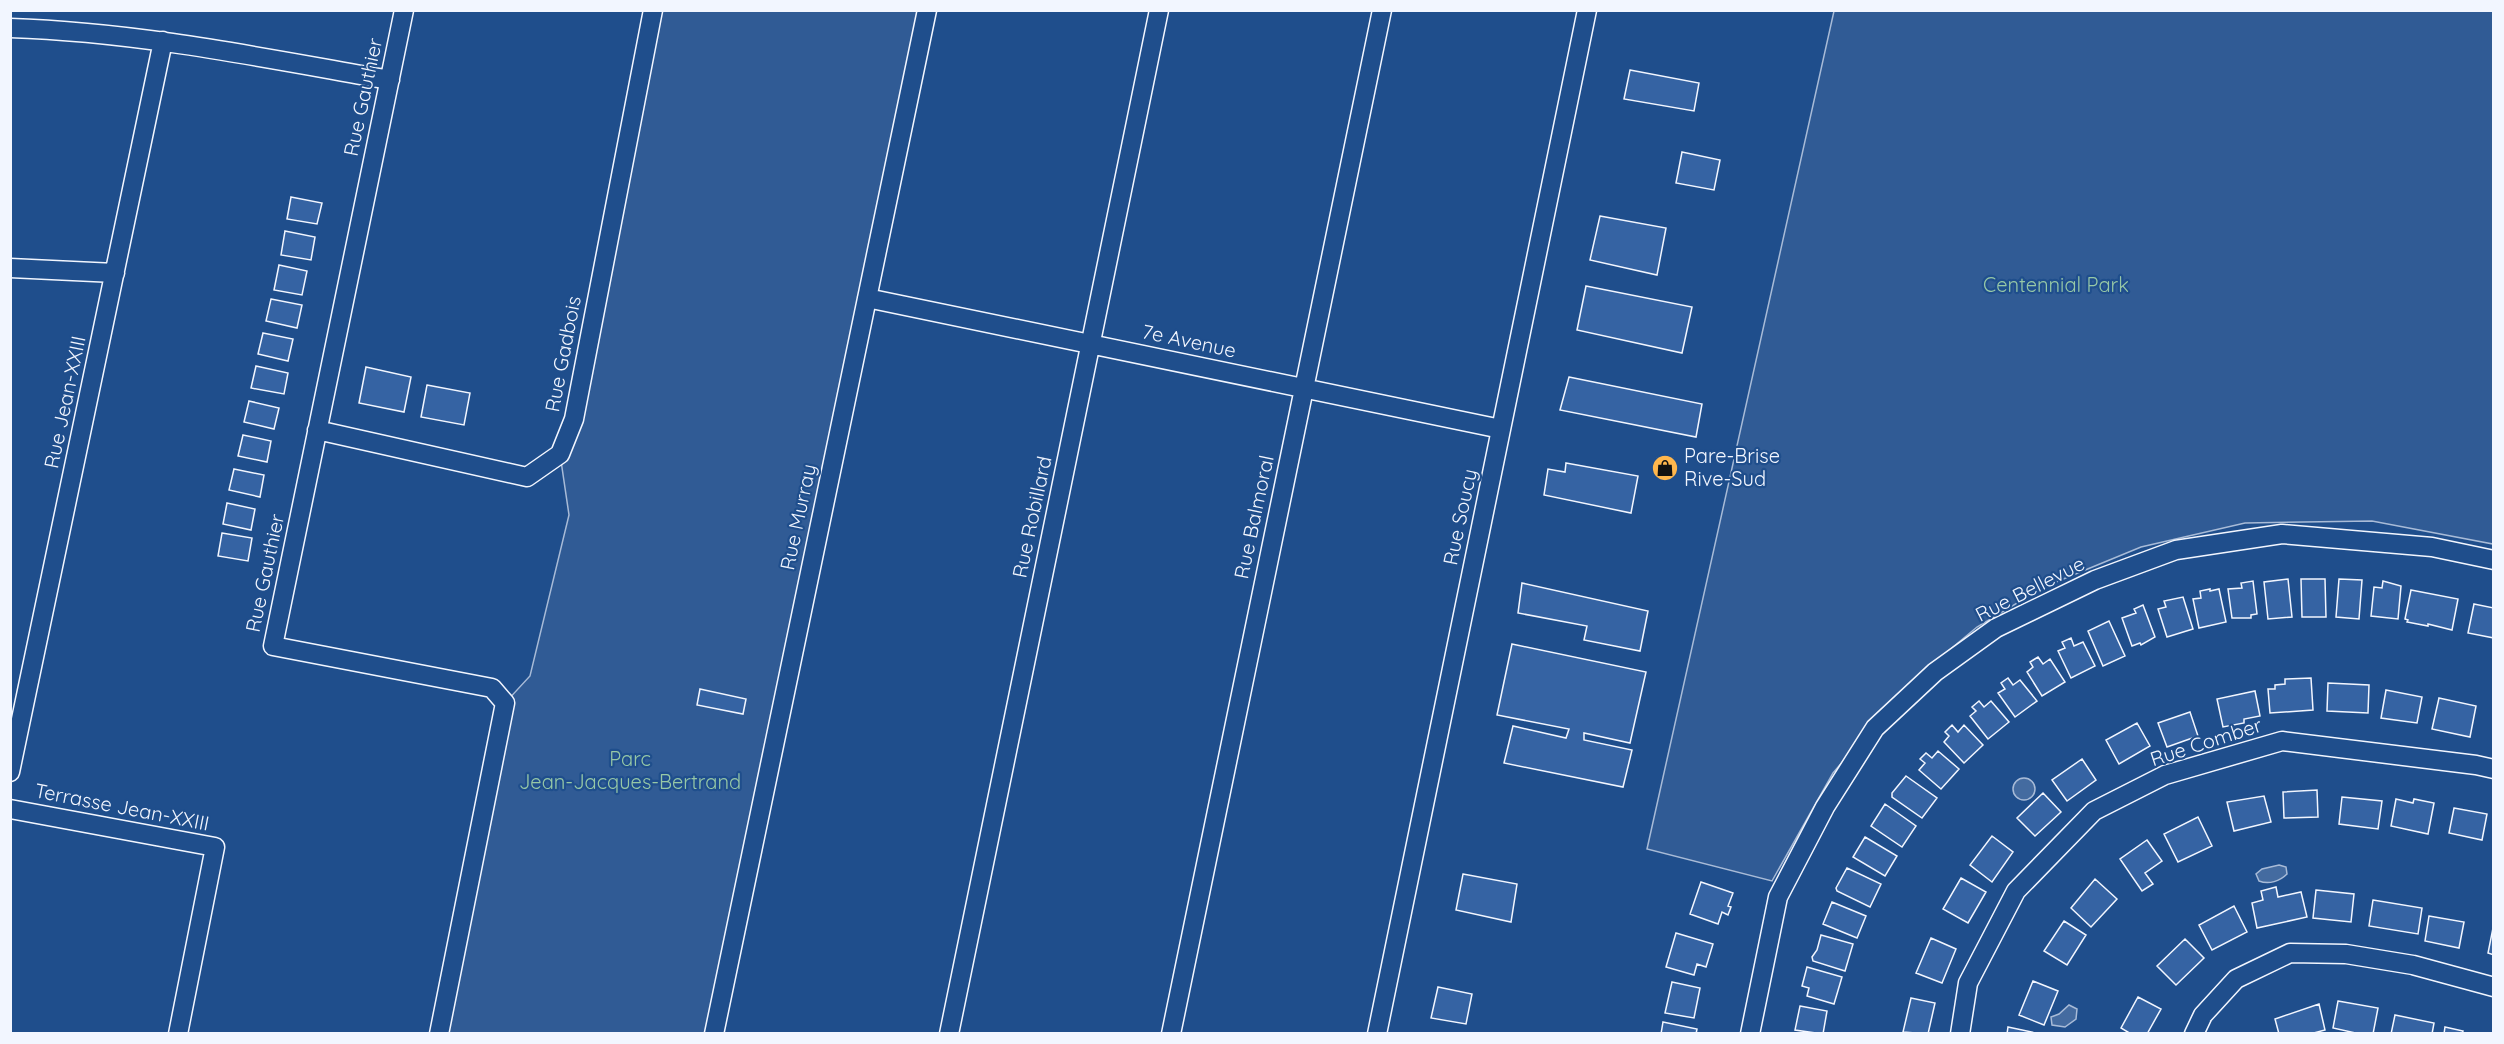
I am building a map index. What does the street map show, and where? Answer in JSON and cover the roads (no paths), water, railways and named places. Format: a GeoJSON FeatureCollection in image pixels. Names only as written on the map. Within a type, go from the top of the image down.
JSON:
{"type":"FeatureCollection","features":[{"type":"Feature","properties":{"kind":"street","name":"Rue Gauthier"},"geometry":{"type":"LineString","coordinates":[[404,10],[273,646],[492,688],[505,703],[439,1034]]}},
{"type":"Feature","properties":{"kind":"street","name":"Rue Gadbois"},"geometry":{"type":"LineString","coordinates":[[317,430],[528,477],[560,454],[574,420],[653,10]]}},
{"type":"Feature","properties":{"kind":"street","name":"Rue Murray"},"geometry":{"type":"LineString","coordinates":[[714,1034],[927,10]]}},
{"type":"Feature","properties":{"kind":"street","name":"Rue Robillard"},"geometry":{"type":"LineString","coordinates":[[949,1034],[1159,10]]}},
{"type":"Feature","properties":{"kind":"street","name":"Rue Balmoral"},"geometry":{"type":"LineString","coordinates":[[1171,1034],[1382,10]]}},
{"type":"Feature","properties":{"kind":"street","name":"Rue Soucy"},"geometry":{"type":"LineString","coordinates":[[1377,1034],[1587,10]]}},
{"type":"Feature","properties":{"kind":"street"},"geometry":{"type":"LineString","coordinates":[[10,28],[60,29],[163,41],[390,80]]}},
{"type":"Feature","properties":{"kind":"street","name":"Rue Jean-XXIII"},"geometry":{"type":"LineString","coordinates":[[10,772],[163,41]]}},
{"type":"Feature","properties":{"kind":"street"},"geometry":{"type":"LineString","coordinates":[[10,268],[115,273]]}},
{"type":"Feature","properties":{"kind":"street","name":"7e Avenue"},"geometry":{"type":"LineString","coordinates":[[867,298],[1501,429]]}},
{"type":"Feature","properties":{"kind":"street","name":"Rue Bellevue"},"geometry":{"type":"LineString","coordinates":[[1750,1034],[1778,897],[1825,807],[1875,728],[1935,672],[1996,628],[2096,580],[2176,550],[2282,534],[2432,547],[2493,560]]}},
{"type":"Feature","properties":{"kind":"street","name":"Rue Comber"},"geometry":{"type":"LineString","coordinates":[[1960,1034],[1968,983],[2016,891],[2094,811],[2165,775],[2282,741],[2493,769]]}},
{"type":"Feature","properties":{"kind":"street","name":"Terrasse Jean-XXIII"},"geometry":{"type":"LineString","coordinates":[[10,809],[215,847],[178,1034]]}},
{"type":"Feature","properties":{"kind":"street"},"geometry":{"type":"LineString","coordinates":[[2194,1034],[2203,1015],[2236,979],[2290,953],[2346,954],[2391,962],[2493,987]]}},
{"type":"Feature","properties":{"kind":"place","name":"Pare-Brise Rive-Sud"},"geometry":{"type":"Point","coordinates":[1665,468]}},
{"type":"Feature","properties":{"kind":"park label","name":"Centennial Park"},"geometry":{"type":"Point","coordinates":[2056,285]}},
{"type":"Feature","properties":{"kind":"park label","name":"Parc Jean-Jacques-Bertrand"},"geometry":{"type":"Point","coordinates":[630,770]}}]}
